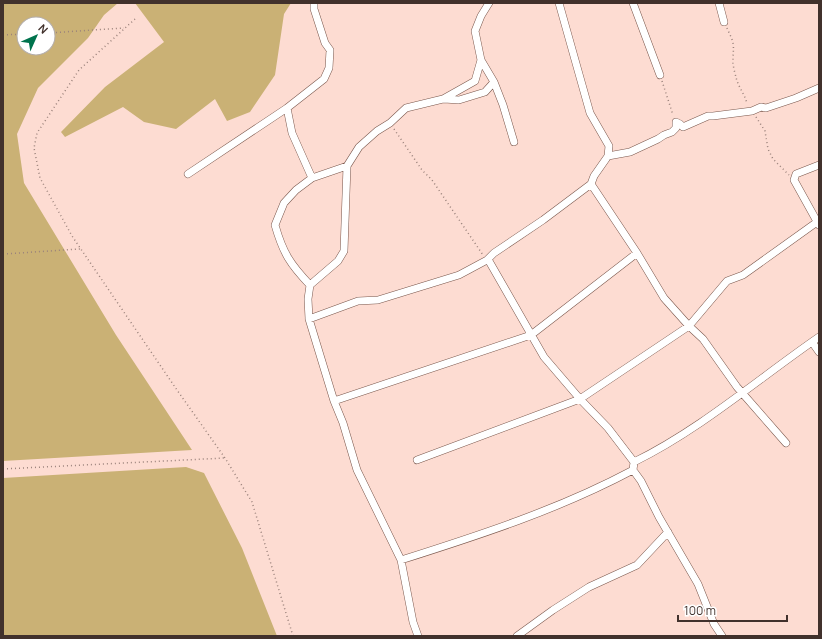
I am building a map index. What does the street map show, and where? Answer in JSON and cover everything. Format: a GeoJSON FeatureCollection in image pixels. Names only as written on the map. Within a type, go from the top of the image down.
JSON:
{"type":"FeatureCollection","features":[{"type":"Feature","properties":{"kind":"street"},"geometry":{"type":"LineString","coordinates":[[188,174],[287,108],[324,79],[329,68],[330,50],[325,43],[314,9],[314,3]]}},
{"type":"Feature","properties":{"kind":"street"},"geometry":{"type":"LineString","coordinates":[[489,3],[481,16],[475,31],[481,60],[494,82],[503,105],[514,142]]}},
{"type":"Feature","properties":{"kind":"street"},"geometry":{"type":"LineString","coordinates":[[309,319],[358,302],[378,300],[459,275],[487,260],[494,253],[543,220],[591,184],[594,176],[608,156],[609,146],[590,114],[559,3]]}},
{"type":"Feature","properties":{"kind":"street"},"geometry":{"type":"LineString","coordinates":[[633,3],[660,75]]}},
{"type":"Feature","properties":{"kind":"street"},"geometry":{"type":"LineString","coordinates":[[719,3],[724,22]]}},
{"type":"Feature","properties":{"kind":"street"},"geometry":{"type":"LineString","coordinates":[[418,636],[401,560],[357,470],[309,319],[308,299],[310,286],[338,261],[344,251],[347,166],[359,148],[377,131],[390,123],[406,108],[443,99],[475,81],[481,60]]}},
{"type":"Feature","properties":{"kind":"street"},"geometry":{"type":"LineString","coordinates":[[443,99],[458,100],[485,92],[494,82]]}},
{"type":"Feature","properties":{"kind":"street"},"geometry":{"type":"LineString","coordinates":[[676,122],[682,127],[708,116],[752,111],[761,107],[766,108],[796,98],[819,88]]}},
{"type":"Feature","properties":{"kind":"street"},"geometry":{"type":"LineString","coordinates":[[287,108],[292,133],[312,178]]}},
{"type":"Feature","properties":{"kind":"street"},"geometry":{"type":"LineString","coordinates":[[608,156],[630,152],[658,140],[664,135],[672,132],[676,128],[676,122]]}},
{"type":"Feature","properties":{"kind":"street"},"geometry":{"type":"LineString","coordinates":[[417,460],[580,399],[689,326],[727,281],[743,275],[818,224],[794,180],[796,174],[819,165]]}},
{"type":"Feature","properties":{"kind":"street"},"geometry":{"type":"LineString","coordinates":[[310,286],[295,269],[284,252],[275,225],[284,203],[296,190],[312,178],[347,166]]}},
{"type":"Feature","properties":{"kind":"street"},"geometry":{"type":"LineString","coordinates":[[591,184],[637,253],[664,298],[703,339],[733,381],[786,443]]}},
{"type":"Feature","properties":{"kind":"street"},"geometry":{"type":"LineString","coordinates":[[334,401],[531,335],[637,253]]}},
{"type":"Feature","properties":{"kind":"street"},"geometry":{"type":"LineString","coordinates":[[487,260],[489,260],[544,357],[580,399],[608,428],[634,466],[668,532],[698,584],[714,624],[722,636]]}},
{"type":"Feature","properties":{"kind":"street"},"geometry":{"type":"LineString","coordinates":[[401,560],[470,538],[595,490],[703,421],[819,337]]}},
{"type":"Feature","properties":{"kind":"street"},"geometry":{"type":"LineString","coordinates":[[812,342],[819,352]]}},
{"type":"Feature","properties":{"kind":"street"},"geometry":{"type":"LineString","coordinates":[[517,636],[552,610],[589,587],[637,565],[668,532]]}},
{"type":"Feature","properties":{"kind":"path"},"geometry":{"type":"LineString","coordinates":[[135,19],[79,70],[37,133],[34,148],[40,178],[80,249],[225,458],[252,502],[294,636]]}},
{"type":"Feature","properties":{"kind":"path"},"geometry":{"type":"LineString","coordinates":[[56,32],[124,28]]}},
{"type":"Feature","properties":{"kind":"path"},"geometry":{"type":"LineString","coordinates":[[3,35],[16,34]]}},
{"type":"Feature","properties":{"kind":"path"},"geometry":{"type":"LineString","coordinates":[[660,75],[676,122]]}},
{"type":"Feature","properties":{"kind":"path"},"geometry":{"type":"LineString","coordinates":[[390,123],[422,170],[432,180],[487,260]]}},
{"type":"Feature","properties":{"kind":"path"},"geometry":{"type":"LineString","coordinates":[[3,254],[80,249]]}},
{"type":"Feature","properties":{"kind":"path"},"geometry":{"type":"LineString","coordinates":[[3,469],[225,458]]}},
{"type":"Feature","properties":{"kind":"shaded area"},"geometry":{"type":"Polygon","coordinates":[[[3,3],[118,3],[104,15],[88,38],[38,88],[17,134],[24,183],[116,335],[192,450],[3,461],[3,3]]]}},
{"type":"Feature","properties":{"kind":"shaded area"},"geometry":{"type":"Polygon","coordinates":[[[135,3],[291,3],[284,14],[275,75],[250,112],[227,121],[215,99],[176,129],[144,122],[123,107],[65,137],[61,132],[105,87],[164,42],[135,3]]]}},
{"type":"Feature","properties":{"kind":"shaded area"},"geometry":{"type":"Polygon","coordinates":[[[186,467],[204,473],[242,548],[277,636],[3,636],[3,478],[186,467]]]}}]}
